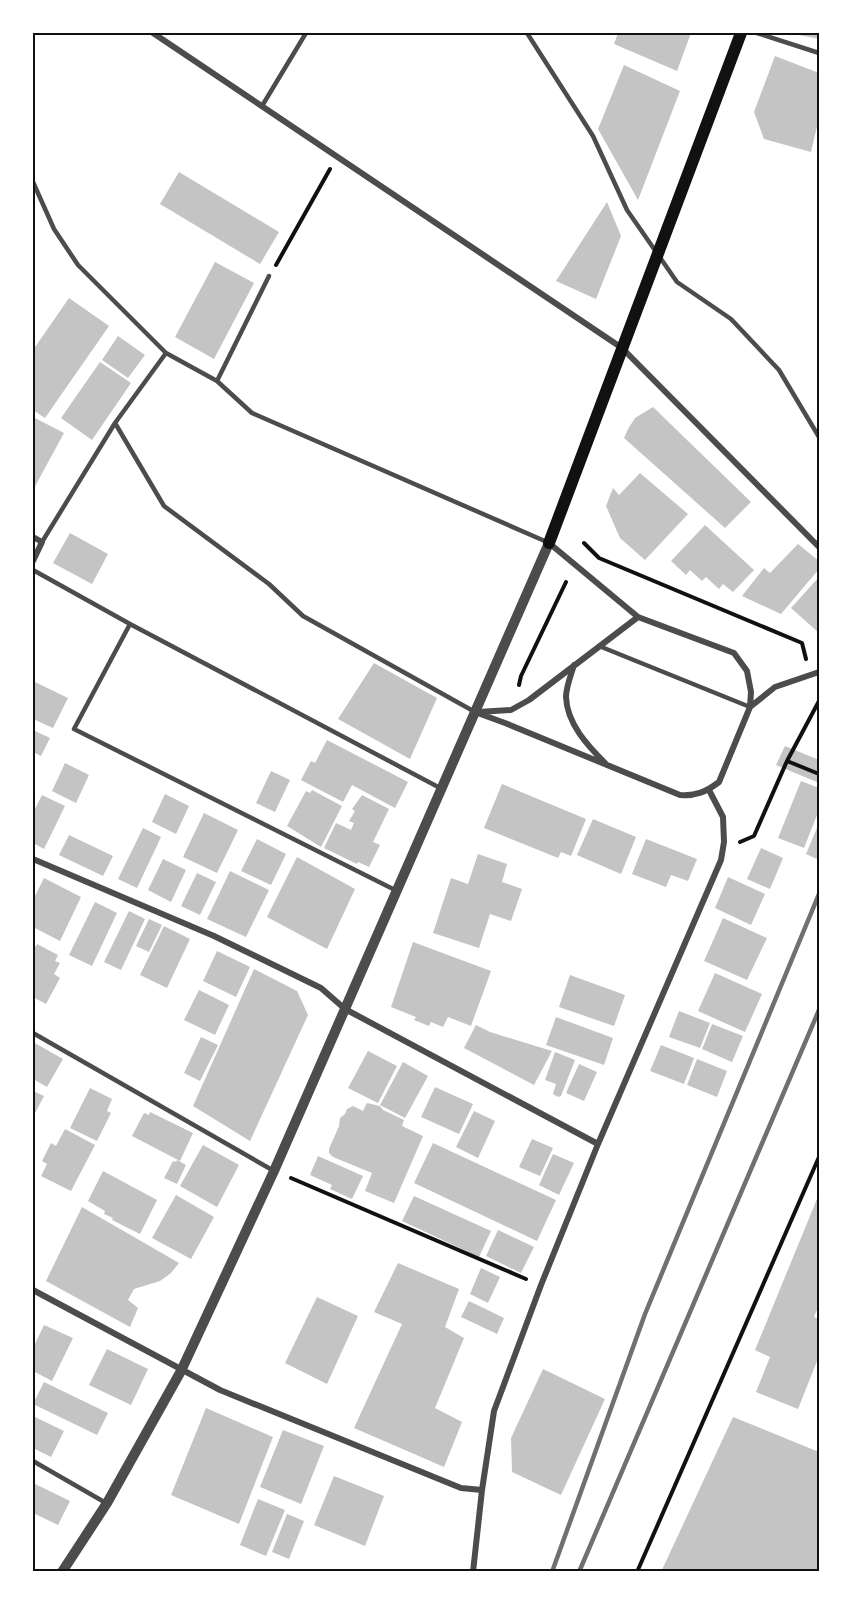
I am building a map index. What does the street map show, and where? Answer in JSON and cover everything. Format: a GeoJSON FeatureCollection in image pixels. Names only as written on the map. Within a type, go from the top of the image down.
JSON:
{"type":"FeatureCollection","features":[{"type":"Feature","properties":{"kind":"main road"},"geometry":{"type":"LineString","coordinates":[[549,543],[741,33]]}},
{"type":"Feature","properties":{"kind":"street"},"geometry":{"type":"LineString","coordinates":[[153,33],[622,348],[819,547]]}},
{"type":"Feature","properties":{"kind":"street"},"geometry":{"type":"LineString","coordinates":[[33,537],[42,542],[33,561]]}},
{"type":"Feature","properties":{"kind":"street"},"geometry":{"type":"LineString","coordinates":[[62,1572],[107,1503],[181,1371],[274,1171],[549,543],[638,616],[734,654],[747,671],[751,692],[750,707],[719,782],[709,790],[694,795],[680,795],[475,712]]}},
{"type":"Feature","properties":{"kind":"street"},"geometry":{"type":"LineString","coordinates":[[475,712],[511,710],[529,700],[638,616]]}},
{"type":"Feature","properties":{"kind":"street"},"geometry":{"type":"LineString","coordinates":[[574,665],[566,695],[568,712],[588,746],[609,766]]}},
{"type":"Feature","properties":{"kind":"street"},"geometry":{"type":"LineString","coordinates":[[750,707],[775,687],[819,672]]}},
{"type":"Feature","properties":{"kind":"street"},"geometry":{"type":"LineString","coordinates":[[473,1572],[494,1411],[541,1285],[598,1144],[721,860],[724,842],[723,817],[709,790]]}},
{"type":"Feature","properties":{"kind":"street"},"geometry":{"type":"LineString","coordinates":[[33,859],[214,936],[321,988],[345,1009],[598,1144]]}},
{"type":"Feature","properties":{"kind":"street"},"geometry":{"type":"LineString","coordinates":[[33,1290],[220,1390],[461,1488],[482,1490]]}},
{"type":"Feature","properties":{"kind":"lane"},"geometry":{"type":"LineString","coordinates":[[262,106],[306,33]]}},
{"type":"Feature","properties":{"kind":"lane"},"geometry":{"type":"LineString","coordinates":[[527,33],[593,136],[627,210],[677,282],[731,319],[779,370],[819,437]]}},
{"type":"Feature","properties":{"kind":"lane"},"geometry":{"type":"LineString","coordinates":[[757,33],[819,53]]}},
{"type":"Feature","properties":{"kind":"lane"},"geometry":{"type":"LineString","coordinates":[[33,182],[54,229],[78,266],[166,353],[217,381],[252,413],[549,543]]}},
{"type":"Feature","properties":{"kind":"lane"},"geometry":{"type":"LineString","coordinates":[[217,381],[269,276]]}},
{"type":"Feature","properties":{"kind":"lane"},"geometry":{"type":"LineString","coordinates":[[42,542],[115,423],[166,353]]}},
{"type":"Feature","properties":{"kind":"lane"},"geometry":{"type":"LineString","coordinates":[[115,423],[164,506],[269,584],[303,616],[475,712]]}},
{"type":"Feature","properties":{"kind":"lane"},"geometry":{"type":"LineString","coordinates":[[33,570],[130,624],[442,789]]}},
{"type":"Feature","properties":{"kind":"lane"},"geometry":{"type":"LineString","coordinates":[[130,624],[74,729],[397,891]]}},
{"type":"Feature","properties":{"kind":"lane"},"geometry":{"type":"LineString","coordinates":[[599,646],[750,707]]}},
{"type":"Feature","properties":{"kind":"lane"},"geometry":{"type":"LineString","coordinates":[[33,1033],[274,1171]]}},
{"type":"Feature","properties":{"kind":"lane"},"geometry":{"type":"LineString","coordinates":[[33,1461],[107,1503]]}},
{"type":"Feature","properties":{"kind":"path"},"geometry":{"type":"LineString","coordinates":[[269,276],[337,156]]}},
{"type":"Feature","properties":{"kind":"path"},"geometry":{"type":"LineString","coordinates":[[584,543],[599,558],[802,643],[807,660]]}},
{"type":"Feature","properties":{"kind":"path"},"geometry":{"type":"LineString","coordinates":[[519,686],[521,676],[566,582]]}},
{"type":"Feature","properties":{"kind":"path"},"geometry":{"type":"LineString","coordinates":[[739,843],[754,836],[787,761],[819,701]]}},
{"type":"Feature","properties":{"kind":"path"},"geometry":{"type":"LineString","coordinates":[[787,761],[819,774]]}},
{"type":"Feature","properties":{"kind":"path"},"geometry":{"type":"LineString","coordinates":[[637,1572],[819,1157]]}},
{"type":"Feature","properties":{"kind":"path"},"geometry":{"type":"LineString","coordinates":[[274,1171],[541,1285]]}},
{"type":"Feature","properties":{"kind":"building"},"geometry":{"type":"Polygon","coordinates":[[[618,33],[691,33],[677,71],[614,44],[618,33]]]}},
{"type":"Feature","properties":{"kind":"building"},"geometry":{"type":"Polygon","coordinates":[[[819,33],[819,39],[794,34],[819,33]]]}},
{"type":"Feature","properties":{"kind":"building"},"geometry":{"type":"Polygon","coordinates":[[[775,56],[819,73],[819,118],[811,152],[764,139],[754,112],[775,56]]]}},
{"type":"Feature","properties":{"kind":"building"},"geometry":{"type":"Polygon","coordinates":[[[624,65],[680,91],[638,200],[598,129],[624,65]]]}},
{"type":"Feature","properties":{"kind":"building"},"geometry":{"type":"Polygon","coordinates":[[[179,172],[279,232],[260,264],[160,204],[179,172]]]}},
{"type":"Feature","properties":{"kind":"building"},"geometry":{"type":"Polygon","coordinates":[[[607,202],[621,236],[596,299],[556,281],[607,202]]]}},
{"type":"Feature","properties":{"kind":"building"},"geometry":{"type":"Polygon","coordinates":[[[215,262],[254,283],[214,359],[175,337],[215,262]]]}},
{"type":"Feature","properties":{"kind":"building"},"geometry":{"type":"Polygon","coordinates":[[[69,298],[109,326],[45,418],[33,410],[33,350],[69,298]]]}},
{"type":"Feature","properties":{"kind":"building"},"geometry":{"type":"Polygon","coordinates":[[[118,336],[145,355],[128,378],[102,360],[118,336]]]}},
{"type":"Feature","properties":{"kind":"building"},"geometry":{"type":"Polygon","coordinates":[[[100,362],[131,383],[92,440],[61,418],[100,362]]]}},
{"type":"Feature","properties":{"kind":"building"},"geometry":{"type":"Polygon","coordinates":[[[653,407],[751,502],[725,528],[624,438],[635,418],[653,407]]]}},
{"type":"Feature","properties":{"kind":"building"},"geometry":{"type":"Polygon","coordinates":[[[33,417],[64,433],[33,490],[33,417]]]}},
{"type":"Feature","properties":{"kind":"building"},"geometry":{"type":"Polygon","coordinates":[[[640,473],[688,514],[645,560],[620,538],[606,506],[613,488],[619,495],[640,473]]]}},
{"type":"Feature","properties":{"kind":"building"},"geometry":{"type":"Polygon","coordinates":[[[705,525],[754,570],[733,592],[723,584],[719,589],[706,577],[702,581],[690,570],[686,575],[671,561],[705,525]]]}},
{"type":"Feature","properties":{"kind":"building"},"geometry":{"type":"Polygon","coordinates":[[[70,533],[108,554],[92,584],[53,563],[70,533]]]}},
{"type":"Feature","properties":{"kind":"building"},"geometry":{"type":"Polygon","coordinates":[[[798,544],[819,561],[819,569],[781,614],[742,596],[764,568],[770,573],[798,544]]]}},
{"type":"Feature","properties":{"kind":"building"},"geometry":{"type":"Polygon","coordinates":[[[819,577],[819,633],[791,608],[819,577]]]}},
{"type":"Feature","properties":{"kind":"building"},"geometry":{"type":"Polygon","coordinates":[[[374,663],[437,698],[410,759],[338,719],[374,663]]]}},
{"type":"Feature","properties":{"kind":"building"},"geometry":{"type":"Polygon","coordinates":[[[33,681],[68,698],[53,728],[33,719],[33,681]]]}},
{"type":"Feature","properties":{"kind":"building"},"geometry":{"type":"Polygon","coordinates":[[[33,730],[50,738],[41,756],[33,752],[33,730]]]}},
{"type":"Feature","properties":{"kind":"building"},"geometry":{"type":"Polygon","coordinates":[[[327,740],[408,782],[395,808],[352,785],[343,802],[301,780],[311,761],[315,763],[327,740]]]}},
{"type":"Feature","properties":{"kind":"building"},"geometry":{"type":"Polygon","coordinates":[[[785,746],[819,760],[819,783],[776,765],[785,746]]]}},
{"type":"Feature","properties":{"kind":"building"},"geometry":{"type":"Polygon","coordinates":[[[65,763],[89,775],[76,803],[52,791],[65,763]]]}},
{"type":"Feature","properties":{"kind":"building"},"geometry":{"type":"Polygon","coordinates":[[[271,771],[290,780],[275,812],[256,803],[271,771]]]}},
{"type":"Feature","properties":{"kind":"building"},"geometry":{"type":"Polygon","coordinates":[[[801,781],[819,788],[819,810],[804,848],[778,838],[801,781]]]}},
{"type":"Feature","properties":{"kind":"building"},"geometry":{"type":"Polygon","coordinates":[[[502,784],[586,819],[571,856],[561,852],[558,858],[484,828],[502,784]]]}},
{"type":"Feature","properties":{"kind":"building"},"geometry":{"type":"Polygon","coordinates":[[[312,790],[342,806],[321,847],[287,826],[306,791],[310,793],[312,790]]]}},
{"type":"Feature","properties":{"kind":"building"},"geometry":{"type":"Polygon","coordinates":[[[165,794],[189,806],[176,834],[152,822],[165,794]]]}},
{"type":"Feature","properties":{"kind":"building"},"geometry":{"type":"Polygon","coordinates":[[[42,795],[65,806],[44,849],[33,843],[33,813],[42,795]]]}},
{"type":"Feature","properties":{"kind":"building"},"geometry":{"type":"Polygon","coordinates":[[[362,795],[389,809],[373,842],[380,845],[369,867],[358,862],[357,864],[324,848],[336,823],[351,830],[354,823],[349,821],[355,811],[352,809],[362,795]]]}},
{"type":"Feature","properties":{"kind":"building"},"geometry":{"type":"Polygon","coordinates":[[[204,813],[238,830],[217,873],[183,857],[204,813]]]}},
{"type":"Feature","properties":{"kind":"building"},"geometry":{"type":"Polygon","coordinates":[[[593,819],[636,837],[621,874],[577,855],[593,819]]]}},
{"type":"Feature","properties":{"kind":"building"},"geometry":{"type":"Polygon","coordinates":[[[819,823],[819,860],[806,854],[819,823]]]}},
{"type":"Feature","properties":{"kind":"building"},"geometry":{"type":"Polygon","coordinates":[[[143,828],[161,837],[137,888],[118,879],[143,828]]]}},
{"type":"Feature","properties":{"kind":"building"},"geometry":{"type":"Polygon","coordinates":[[[69,835],[113,856],[103,876],[59,855],[69,835]]]}},
{"type":"Feature","properties":{"kind":"building"},"geometry":{"type":"Polygon","coordinates":[[[257,839],[286,854],[271,885],[241,871],[257,839]]]}},
{"type":"Feature","properties":{"kind":"building"},"geometry":{"type":"Polygon","coordinates":[[[646,839],[697,859],[688,881],[671,875],[666,887],[632,874],[646,839]]]}},
{"type":"Feature","properties":{"kind":"building"},"geometry":{"type":"Polygon","coordinates":[[[761,848],[783,858],[770,889],[747,879],[761,848]]]}},
{"type":"Feature","properties":{"kind":"building"},"geometry":{"type":"Polygon","coordinates":[[[478,854],[507,864],[502,882],[522,889],[511,921],[490,914],[479,948],[433,933],[451,878],[468,884],[478,854]]]}},
{"type":"Feature","properties":{"kind":"building"},"geometry":{"type":"Polygon","coordinates":[[[297,857],[355,889],[327,949],[267,917],[297,857]]]}},
{"type":"Feature","properties":{"kind":"building"},"geometry":{"type":"Polygon","coordinates":[[[163,859],[186,870],[171,902],[148,890],[163,859]]]}},
{"type":"Feature","properties":{"kind":"building"},"geometry":{"type":"Polygon","coordinates":[[[230,871],[269,890],[246,937],[207,919],[230,871]]]}},
{"type":"Feature","properties":{"kind":"building"},"geometry":{"type":"Polygon","coordinates":[[[197,873],[216,882],[200,915],[181,906],[197,873]]]}},
{"type":"Feature","properties":{"kind":"building"},"geometry":{"type":"Polygon","coordinates":[[[728,877],[765,894],[751,925],[715,908],[728,877]]]}},
{"type":"Feature","properties":{"kind":"building"},"geometry":{"type":"Polygon","coordinates":[[[44,878],[81,897],[60,941],[33,927],[33,900],[44,878]]]}},
{"type":"Feature","properties":{"kind":"building"},"geometry":{"type":"Polygon","coordinates":[[[95,902],[117,913],[92,966],[69,955],[95,902]]]}},
{"type":"Feature","properties":{"kind":"building"},"geometry":{"type":"Polygon","coordinates":[[[129,911],[145,919],[121,970],[104,962],[129,911]]]}},
{"type":"Feature","properties":{"kind":"building"},"geometry":{"type":"Polygon","coordinates":[[[723,918],[767,938],[747,980],[704,961],[723,918]]]}},
{"type":"Feature","properties":{"kind":"building"},"geometry":{"type":"Polygon","coordinates":[[[149,919],[162,925],[149,952],[136,946],[149,919]]]}},
{"type":"Feature","properties":{"kind":"building"},"geometry":{"type":"Polygon","coordinates":[[[164,926],[190,939],[167,988],[140,975],[164,926]]]}},
{"type":"Feature","properties":{"kind":"building"},"geometry":{"type":"Polygon","coordinates":[[[413,942],[491,971],[471,1026],[448,1017],[443,1027],[431,1022],[429,1026],[414,1020],[416,1017],[391,1007],[413,942]]]}},
{"type":"Feature","properties":{"kind":"building"},"geometry":{"type":"Polygon","coordinates":[[[37,944],[58,955],[55,961],[60,963],[54,974],[60,978],[46,1004],[33,997],[33,951],[37,944]]]}},
{"type":"Feature","properties":{"kind":"building"},"geometry":{"type":"Polygon","coordinates":[[[217,951],[250,967],[236,997],[203,981],[217,951]]]}},
{"type":"Feature","properties":{"kind":"building"},"geometry":{"type":"Polygon","coordinates":[[[254,969],[297,991],[308,1015],[250,1141],[193,1106],[254,969]]]}},
{"type":"Feature","properties":{"kind":"building"},"geometry":{"type":"Polygon","coordinates":[[[715,973],[762,994],[745,1032],[698,1011],[715,973]]]}},
{"type":"Feature","properties":{"kind":"building"},"geometry":{"type":"Polygon","coordinates":[[[570,975],[625,995],[614,1026],[559,1007],[570,975]]]}},
{"type":"Feature","properties":{"kind":"building"},"geometry":{"type":"Polygon","coordinates":[[[199,990],[229,1005],[215,1035],[184,1020],[199,990]]]}},
{"type":"Feature","properties":{"kind":"building"},"geometry":{"type":"Polygon","coordinates":[[[679,1011],[710,1023],[700,1048],[669,1037],[679,1011]]]}},
{"type":"Feature","properties":{"kind":"building"},"geometry":{"type":"Polygon","coordinates":[[[556,1017],[613,1038],[604,1065],[546,1045],[556,1017]]]}},
{"type":"Feature","properties":{"kind":"building"},"geometry":{"type":"Polygon","coordinates":[[[712,1024],[743,1036],[732,1062],[702,1049],[712,1024]]]}},
{"type":"Feature","properties":{"kind":"building"},"geometry":{"type":"Polygon","coordinates":[[[476,1025],[490,1032],[552,1051],[534,1085],[464,1048],[476,1025]]]}},
{"type":"Feature","properties":{"kind":"building"},"geometry":{"type":"Polygon","coordinates":[[[201,1037],[218,1045],[200,1081],[184,1073],[201,1037]]]}},
{"type":"Feature","properties":{"kind":"building"},"geometry":{"type":"Polygon","coordinates":[[[33,1042],[63,1059],[47,1087],[33,1079],[33,1042]]]}},
{"type":"Feature","properties":{"kind":"building"},"geometry":{"type":"Polygon","coordinates":[[[661,1045],[694,1058],[684,1084],[650,1071],[661,1045]]]}},
{"type":"Feature","properties":{"kind":"building"},"geometry":{"type":"Polygon","coordinates":[[[368,1051],[397,1066],[378,1103],[348,1088],[368,1051]]]}},
{"type":"Feature","properties":{"kind":"building"},"geometry":{"type":"Polygon","coordinates":[[[555,1052],[575,1060],[561,1096],[558,1097],[553,1094],[556,1084],[545,1080],[555,1052]]]}},
{"type":"Feature","properties":{"kind":"building"},"geometry":{"type":"Polygon","coordinates":[[[697,1059],[727,1071],[717,1097],[687,1085],[697,1059]]]}},
{"type":"Feature","properties":{"kind":"building"},"geometry":{"type":"Polygon","coordinates":[[[403,1062],[428,1076],[405,1118],[380,1105],[403,1062]]]}},
{"type":"Feature","properties":{"kind":"building"},"geometry":{"type":"Polygon","coordinates":[[[579,1064],[597,1072],[584,1101],[566,1093],[579,1064]]]}},
{"type":"Feature","properties":{"kind":"building"},"geometry":{"type":"Polygon","coordinates":[[[435,1087],[473,1104],[459,1134],[421,1117],[435,1087]]]}},
{"type":"Feature","properties":{"kind":"building"},"geometry":{"type":"Polygon","coordinates":[[[90,1088],[112,1099],[107,1111],[111,1113],[97,1141],[70,1128],[90,1088]]]}},
{"type":"Feature","properties":{"kind":"building"},"geometry":{"type":"Polygon","coordinates":[[[33,1091],[44,1096],[33,1117],[33,1091]]]}},
{"type":"Feature","properties":{"kind":"building"},"geometry":{"type":"Polygon","coordinates":[[[367,1103],[380,1106],[383,1110],[404,1120],[402,1126],[423,1136],[394,1203],[365,1191],[372,1173],[333,1157],[329,1153],[340,1118],[347,1109],[353,1106],[363,1111],[367,1103]]]}},
{"type":"Feature","properties":{"kind":"building"},"geometry":{"type":"Polygon","coordinates":[[[474,1111],[495,1121],[478,1158],[456,1147],[474,1111]]]}},
{"type":"Feature","properties":{"kind":"building"},"geometry":{"type":"Polygon","coordinates":[[[150,1112],[193,1133],[180,1161],[132,1136],[144,1113],[149,1115],[150,1112]]]}},
{"type":"Feature","properties":{"kind":"building"},"geometry":{"type":"Polygon","coordinates":[[[65,1129],[95,1145],[71,1191],[41,1176],[47,1164],[42,1161],[51,1143],[56,1146],[65,1129]]]}},
{"type":"Feature","properties":{"kind":"building"},"geometry":{"type":"Polygon","coordinates":[[[532,1139],[553,1148],[540,1176],[519,1167],[532,1139]]]}},
{"type":"Feature","properties":{"kind":"building"},"geometry":{"type":"Polygon","coordinates":[[[433,1143],[556,1200],[537,1241],[414,1183],[433,1143]]]}},
{"type":"Feature","properties":{"kind":"building"},"geometry":{"type":"Polygon","coordinates":[[[203,1145],[239,1165],[217,1207],[180,1186],[203,1145]]]}},
{"type":"Feature","properties":{"kind":"building"},"geometry":{"type":"Polygon","coordinates":[[[553,1154],[574,1163],[559,1195],[539,1185],[553,1154]]]}},
{"type":"Feature","properties":{"kind":"building"},"geometry":{"type":"Polygon","coordinates":[[[318,1156],[363,1176],[352,1199],[330,1189],[332,1185],[310,1175],[318,1156]]]}},
{"type":"Feature","properties":{"kind":"building"},"geometry":{"type":"Polygon","coordinates":[[[177,1160],[186,1165],[177,1184],[164,1178],[173,1161],[177,1160]]]}},
{"type":"Feature","properties":{"kind":"building"},"geometry":{"type":"Polygon","coordinates":[[[103,1171],[157,1200],[140,1234],[112,1220],[113,1218],[104,1214],[105,1211],[88,1201],[103,1171]]]}},
{"type":"Feature","properties":{"kind":"building"},"geometry":{"type":"Polygon","coordinates":[[[819,1194],[819,1305],[814,1317],[819,1319],[819,1356],[798,1409],[756,1392],[770,1357],[755,1350],[819,1194]]]}},
{"type":"Feature","properties":{"kind":"building"},"geometry":{"type":"Polygon","coordinates":[[[176,1195],[214,1217],[191,1259],[152,1238],[176,1195]]]}},
{"type":"Feature","properties":{"kind":"building"},"geometry":{"type":"Polygon","coordinates":[[[414,1196],[491,1231],[479,1257],[402,1221],[414,1196]]]}},
{"type":"Feature","properties":{"kind":"building"},"geometry":{"type":"Polygon","coordinates":[[[82,1207],[179,1263],[160,1281],[134,1289],[128,1300],[138,1308],[130,1327],[46,1281],[82,1207]]]}},
{"type":"Feature","properties":{"kind":"building"},"geometry":{"type":"Polygon","coordinates":[[[498,1230],[534,1247],[521,1273],[486,1256],[498,1230]]]}},
{"type":"Feature","properties":{"kind":"building"},"geometry":{"type":"Polygon","coordinates":[[[398,1263],[459,1289],[445,1327],[464,1338],[435,1408],[462,1422],[444,1467],[354,1428],[402,1324],[374,1312],[398,1263]]]}},
{"type":"Feature","properties":{"kind":"building"},"geometry":{"type":"Polygon","coordinates":[[[481,1268],[500,1277],[488,1303],[470,1294],[481,1268]]]}},
{"type":"Feature","properties":{"kind":"building"},"geometry":{"type":"Polygon","coordinates":[[[317,1297],[358,1316],[327,1384],[285,1363],[317,1297]]]}},
{"type":"Feature","properties":{"kind":"building"},"geometry":{"type":"Polygon","coordinates":[[[469,1301],[504,1318],[497,1334],[461,1317],[469,1301]]]}},
{"type":"Feature","properties":{"kind":"building"},"geometry":{"type":"Polygon","coordinates":[[[44,1325],[73,1338],[52,1381],[33,1371],[33,1348],[44,1325]]]}},
{"type":"Feature","properties":{"kind":"building"},"geometry":{"type":"Polygon","coordinates":[[[107,1349],[148,1369],[131,1405],[89,1385],[107,1349]]]}},
{"type":"Feature","properties":{"kind":"building"},"geometry":{"type":"Polygon","coordinates":[[[543,1369],[605,1399],[561,1495],[512,1472],[511,1438],[543,1369]]]}},
{"type":"Feature","properties":{"kind":"building"},"geometry":{"type":"Polygon","coordinates":[[[44,1382],[108,1413],[97,1435],[33,1404],[44,1382]]]}},
{"type":"Feature","properties":{"kind":"building"},"geometry":{"type":"Polygon","coordinates":[[[206,1408],[273,1437],[239,1524],[171,1495],[206,1408]]]}},
{"type":"Feature","properties":{"kind":"building"},"geometry":{"type":"Polygon","coordinates":[[[33,1416],[64,1431],[51,1457],[33,1448],[33,1416]]]}},
{"type":"Feature","properties":{"kind":"building"},"geometry":{"type":"Polygon","coordinates":[[[733,1417],[819,1452],[819,1572],[661,1572],[733,1417]]]}},
{"type":"Feature","properties":{"kind":"building"},"geometry":{"type":"Polygon","coordinates":[[[283,1430],[324,1446],[301,1504],[260,1487],[283,1430]]]}},
{"type":"Feature","properties":{"kind":"building"},"geometry":{"type":"Polygon","coordinates":[[[334,1476],[384,1496],[365,1546],[314,1525],[334,1476]]]}},
{"type":"Feature","properties":{"kind":"building"},"geometry":{"type":"Polygon","coordinates":[[[33,1483],[70,1501],[58,1525],[33,1513],[33,1483]]]}},
{"type":"Feature","properties":{"kind":"building"},"geometry":{"type":"Polygon","coordinates":[[[258,1499],[285,1510],[266,1556],[240,1545],[258,1499]]]}},
{"type":"Feature","properties":{"kind":"building"},"geometry":{"type":"Polygon","coordinates":[[[287,1514],[304,1521],[289,1559],[272,1552],[287,1514]]]}},
{"type":"Feature","properties":{"kind":"railway"},"geometry":{"type":"LineString","coordinates":[[552,1572],[645,1314],[819,894]]}},
{"type":"Feature","properties":{"kind":"railway"},"geometry":{"type":"LineString","coordinates":[[579,1572],[819,1010]]}}]}
